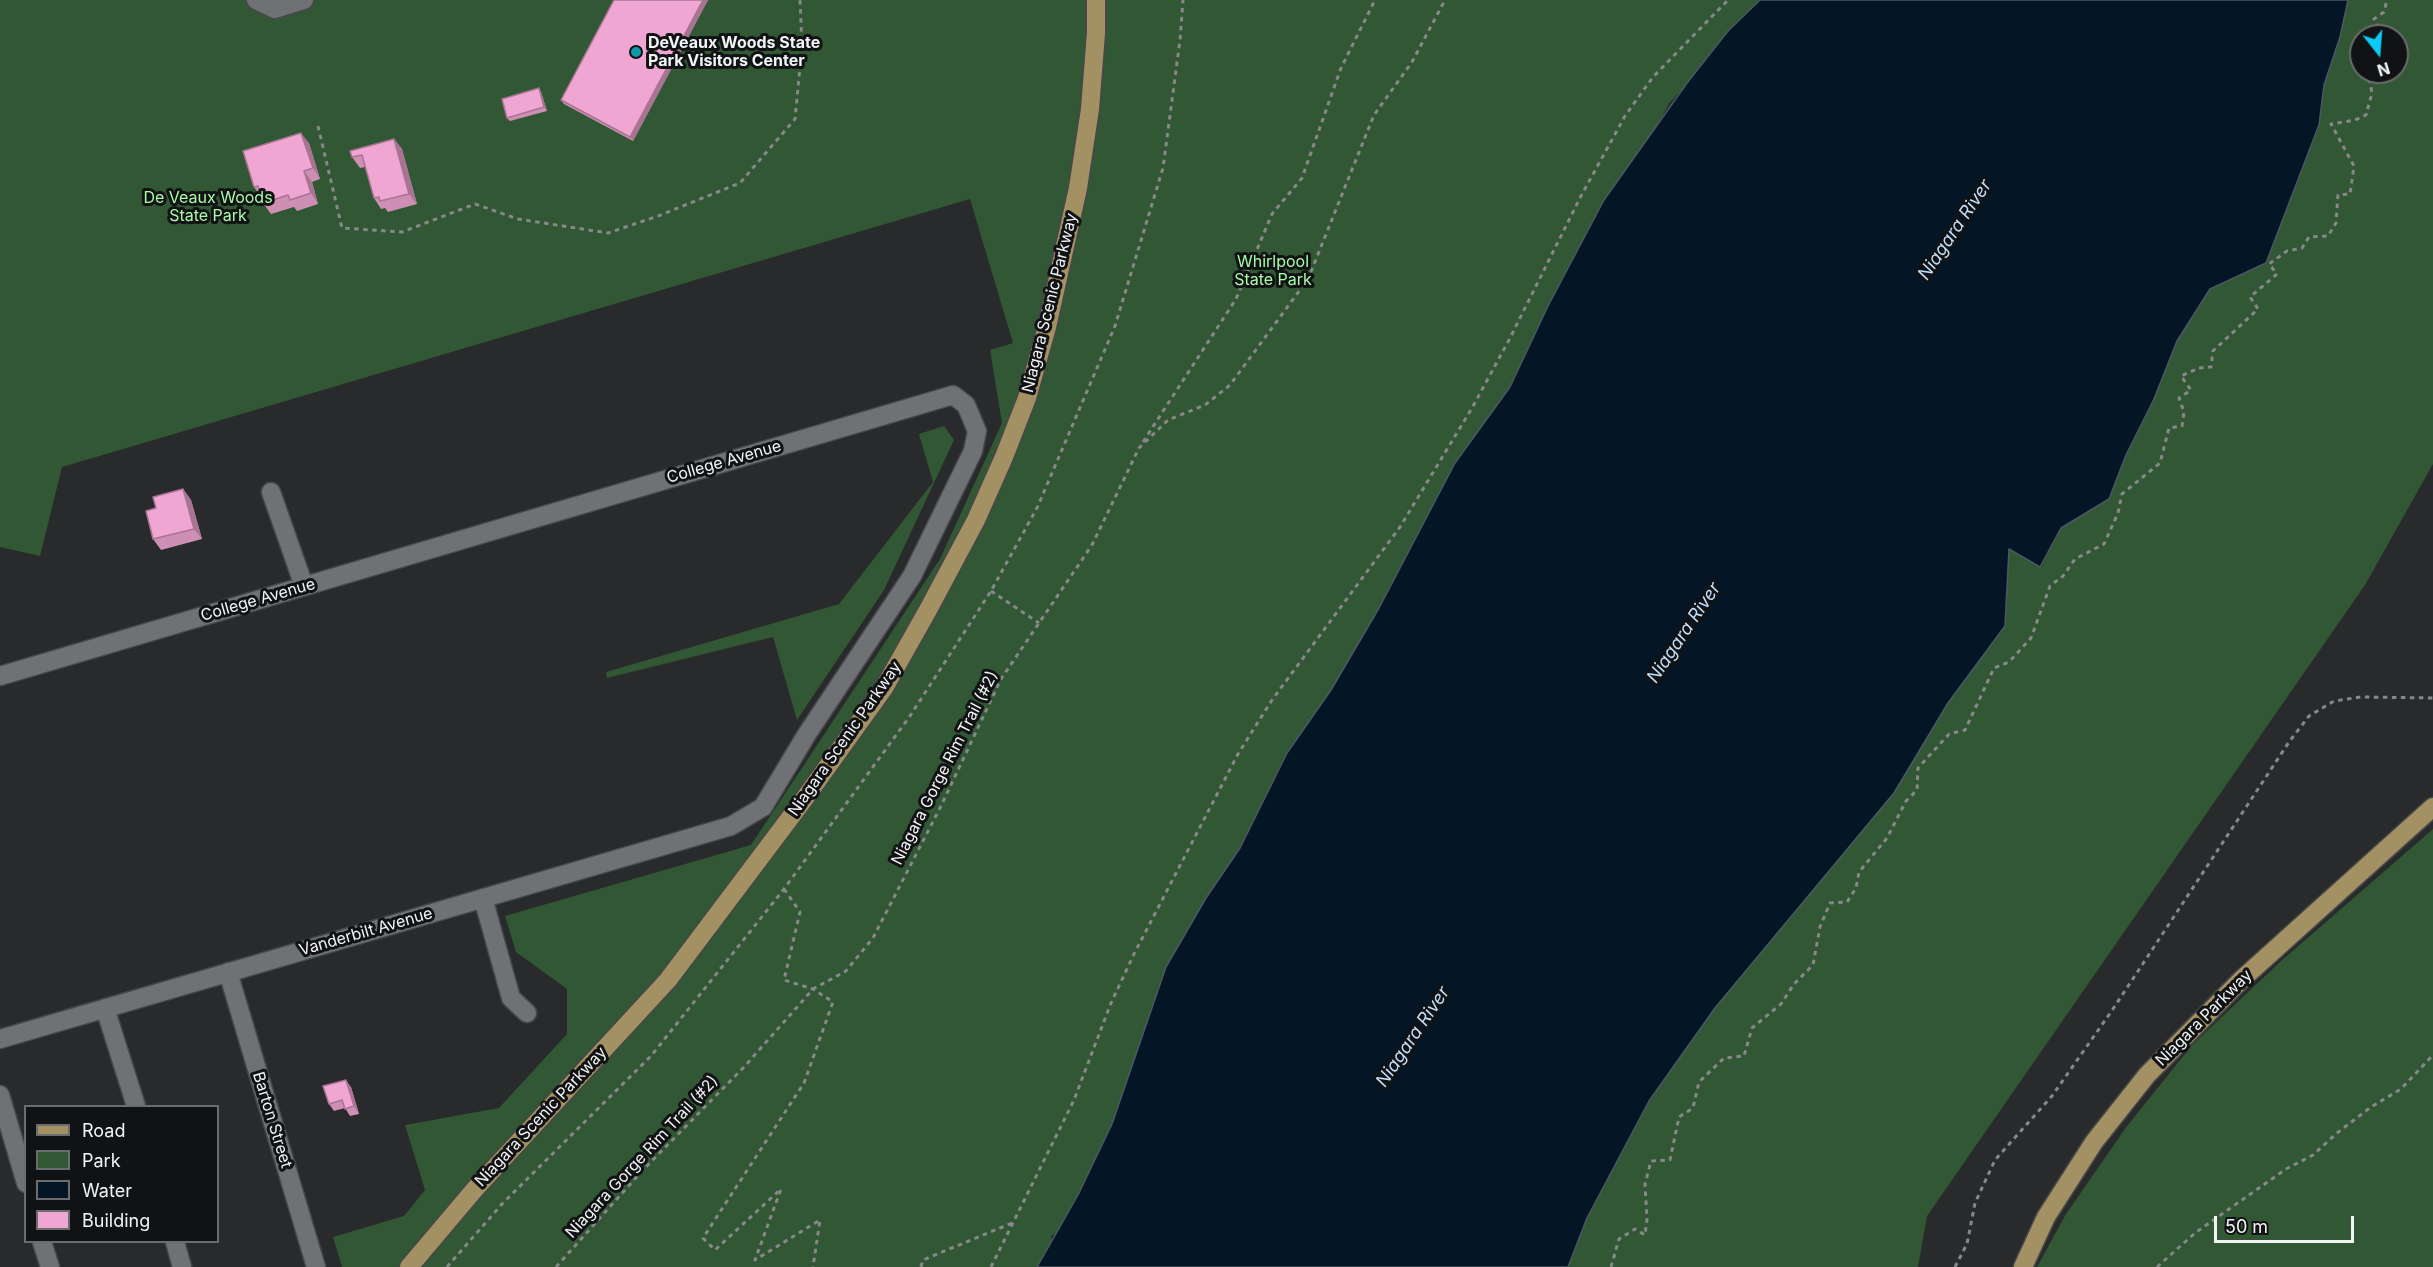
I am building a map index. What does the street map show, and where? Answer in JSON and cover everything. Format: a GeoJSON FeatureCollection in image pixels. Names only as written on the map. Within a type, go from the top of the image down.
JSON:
{"type":"FeatureCollection","features":[{"type":"Feature","properties":{"kind":"main road","name":"Niagara Scenic Parkway"},"geometry":{"type":"LineString","coordinates":[[409,1267],[475,1189],[668,980],[802,802],[884,688],[928,610],[975,520],[1004,457],[1027,398],[1047,327],[1078,188],[1090,109],[1096,33],[1096,0]]}},
{"type":"Feature","properties":{"kind":"main road","name":"Niagara Parkway"},"geometry":{"type":"LineString","coordinates":[[2023,1267],[2046,1217],[2094,1142],[2147,1075],[2241,980],[2433,807]]}},
{"type":"Feature","properties":{"kind":"street"},"geometry":{"type":"LineString","coordinates":[[256,0],[275,9],[304,0]]}},
{"type":"Feature","properties":{"kind":"street","name":"College Avenue"},"geometry":{"type":"LineString","coordinates":[[0,676],[953,395],[966,405],[977,431],[973,452],[912,576],[807,734],[764,807],[731,826]]}},
{"type":"Feature","properties":{"kind":"street"},"geometry":{"type":"LineString","coordinates":[[270,492],[304,586]]}},
{"type":"Feature","properties":{"kind":"street","name":"Vanderbilt Avenue"},"geometry":{"type":"LineString","coordinates":[[0,1039],[731,826]]}},
{"type":"Feature","properties":{"kind":"street"},"geometry":{"type":"LineString","coordinates":[[483,898],[510,998],[527,1013]]}},
{"type":"Feature","properties":{"kind":"street","name":"Barton Street"},"geometry":{"type":"LineString","coordinates":[[228,972],[316,1267]]}},
{"type":"Feature","properties":{"kind":"street"},"geometry":{"type":"LineString","coordinates":[[105,1008],[135,1105]]}},
{"type":"Feature","properties":{"kind":"street"},"geometry":{"type":"LineString","coordinates":[[0,1095],[24,1176]]}},
{"type":"Feature","properties":{"kind":"street"},"geometry":{"type":"LineString","coordinates":[[42,1243],[50,1267]]}},
{"type":"Feature","properties":{"kind":"street"},"geometry":{"type":"LineString","coordinates":[[175,1243],[182,1267]]}},
{"type":"Feature","properties":{"kind":"path"},"geometry":{"type":"LineString","coordinates":[[318,126],[342,228],[402,232],[475,204],[518,219],[608,233],[658,216],[740,183],[795,119],[802,46],[800,0]]}},
{"type":"Feature","properties":{"kind":"path"},"geometry":{"type":"LineString","coordinates":[[1139,448],[1236,299],[1272,214],[1302,178],[1341,68],[1375,0]]}},
{"type":"Feature","properties":{"kind":"path","name":"Niagara Gorge Rim Trail (#2)"},"geometry":{"type":"LineString","coordinates":[[556,1267],[642,1172],[745,1066],[813,989],[846,971],[873,938],[940,808],[1001,680],[1092,545],[1139,448],[1168,420],[1205,405],[1230,385],[1308,279],[1374,115],[1412,62],[1445,0]]}},
{"type":"Feature","properties":{"kind":"path"},"geometry":{"type":"LineString","coordinates":[[991,1267],[1074,1100],[1111,1003],[1134,954],[1238,754],[1272,700],[1400,527],[1472,408],[1509,340],[1581,196],[1625,116],[1653,77],[1728,0]]}},
{"type":"Feature","properties":{"kind":"path"},"geometry":{"type":"LineString","coordinates":[[2377,24],[2374,19],[2384,12],[2387,0]]}},
{"type":"Feature","properties":{"kind":"path"},"geometry":{"type":"LineString","coordinates":[[1611,1267],[1619,1239],[1635,1229],[1645,1235],[1647,1219],[1645,1184],[1651,1161],[1670,1160],[1679,1117],[1693,1108],[1699,1082],[1724,1058],[1744,1056],[1752,1028],[1781,1004],[1794,984],[1813,964],[1820,927],[1830,903],[1847,902],[1856,888],[1859,872],[1887,838],[1906,801],[1917,790],[1917,768],[1949,734],[1965,730],[1995,668],[2009,662],[2031,638],[2050,586],[2063,576],[2075,559],[2103,544],[2118,513],[2122,494],[2160,463],[2169,428],[2182,426],[2184,412],[2179,398],[2191,390],[2181,376],[2199,368],[2211,368],[2213,351],[2258,309],[2250,297],[2277,274],[2269,264],[2287,251],[2302,248],[2308,237],[2328,236],[2336,223],[2338,195],[2350,194],[2354,166],[2331,124],[2355,120],[2366,115],[2372,93],[2370,84]]}},
{"type":"Feature","properties":{"kind":"path"},"geometry":{"type":"LineString","coordinates":[[991,591],[1039,623]]}},
{"type":"Feature","properties":{"kind":"path"},"geometry":{"type":"LineString","coordinates":[[1955,1267],[1966,1244],[1975,1203],[1995,1160],[2052,1096],[2113,1009],[2289,742],[2309,716],[2334,701],[2361,697],[2433,698]]}},
{"type":"Feature","properties":{"kind":"path"},"geometry":{"type":"LineString","coordinates":[[784,889],[800,912],[784,980],[813,989],[833,1002],[804,1083],[703,1238],[715,1250],[781,1189],[755,1260],[820,1220],[813,1267]]}},
{"type":"Feature","properties":{"kind":"path"},"geometry":{"type":"LineString","coordinates":[[2157,1267],[2195,1233],[2286,1169],[2313,1155],[2337,1132],[2401,1089],[2433,1055]]}},
{"type":"Feature","properties":{"kind":"path"},"geometry":{"type":"LineString","coordinates":[[921,1267],[923,1260],[1012,1223]]}},
{"type":"Feature","properties":{"kind":"green space","name":"Whirlpool State Park"},"geometry":{"type":"Polygon","coordinates":[[[0,0],[1770,0],[1670,102],[1591,246],[1568,334],[1283,771],[1178,955],[1107,1211],[1051,1236],[1056,1267],[342,1267],[333,1237],[404,1216],[425,1190],[405,1125],[499,1108],[567,1034],[567,989],[516,952],[505,916],[751,845],[940,559],[1002,423],[990,350],[1013,343],[970,199],[62,467],[40,556],[0,547],[0,0]]]}},
{"type":"Feature","properties":{"kind":"green space"},"geometry":{"type":"Polygon","coordinates":[[[2348,0],[2433,0],[2433,464],[2365,585],[1927,1216],[1918,1267],[1568,1267],[1587,1218],[1649,1102],[1715,1008],[2005,626],[2009,549],[2041,567],[2061,528],[2109,499],[2126,455],[2154,399],[2177,341],[2210,288],[2266,263],[2319,125],[2324,85],[2340,37],[2348,0]]]}},
{"type":"Feature","properties":{"kind":"green space"},"geometry":{"type":"Polygon","coordinates":[[[944,426],[954,440],[884,590],[797,720],[773,637],[607,678],[606,672],[839,604],[933,482],[919,434],[944,426]]]}},
{"type":"Feature","properties":{"kind":"green space"},"geometry":{"type":"Polygon","coordinates":[[[2433,829],[2433,1267],[2037,1267],[2066,1214],[2127,1126],[2193,1044],[2281,961],[2433,829]]]}},
{"type":"Feature","properties":{"kind":"water","name":"Niagara River"},"geometry":{"type":"Polygon","coordinates":[[[1760,0],[2348,0],[2340,37],[2324,85],[2319,125],[2266,263],[2210,289],[2177,341],[2154,399],[2126,455],[2109,499],[2061,528],[2040,567],[2009,549],[2005,626],[1948,703],[1894,793],[1715,1008],[1649,1101],[1587,1218],[1568,1267],[1037,1267],[1078,1195],[1112,1124],[1166,967],[1206,898],[1240,848],[1287,753],[1331,690],[1379,608],[1455,463],[1510,387],[1548,306],[1604,200],[1687,83],[1728,31],[1760,0]]]}},
{"type":"Feature","properties":{"kind":"building","name":"DeVeaux Woods State Park Visitors Center"},"geometry":{"type":"Polygon","coordinates":[[[614,0],[703,0],[630,137],[561,100],[614,0]]]}},
{"type":"Feature","properties":{"kind":"building"},"geometry":{"type":"Polygon","coordinates":[[[539,88],[544,107],[507,118],[502,99],[539,88]]]}},
{"type":"Feature","properties":{"kind":"building"},"geometry":{"type":"Polygon","coordinates":[[[301,133],[313,168],[304,171],[311,193],[290,200],[288,195],[263,203],[258,186],[254,187],[243,151],[301,133]]]}},
{"type":"Feature","properties":{"kind":"building"},"geometry":{"type":"Polygon","coordinates":[[[394,139],[409,194],[380,201],[379,197],[374,198],[362,155],[352,157],[350,151],[394,139]]]}},
{"type":"Feature","properties":{"kind":"building"},"geometry":{"type":"Polygon","coordinates":[[[183,489],[194,529],[153,539],[146,511],[156,508],[153,497],[183,489]]]}},
{"type":"Feature","properties":{"kind":"building"},"geometry":{"type":"Polygon","coordinates":[[[346,1080],[354,1106],[345,1109],[342,1100],[329,1104],[323,1086],[346,1080]]]}},
{"type":"Feature","properties":{"kind":"place","name":"DeVeaux Woods State Park Visitors Center"},"geometry":{"type":"Point","coordinates":[636,52]}},
{"type":"Feature","properties":{"kind":"park label","name":"De Veaux Woods State Park"},"geometry":{"type":"Point","coordinates":[208,207]}}]}
